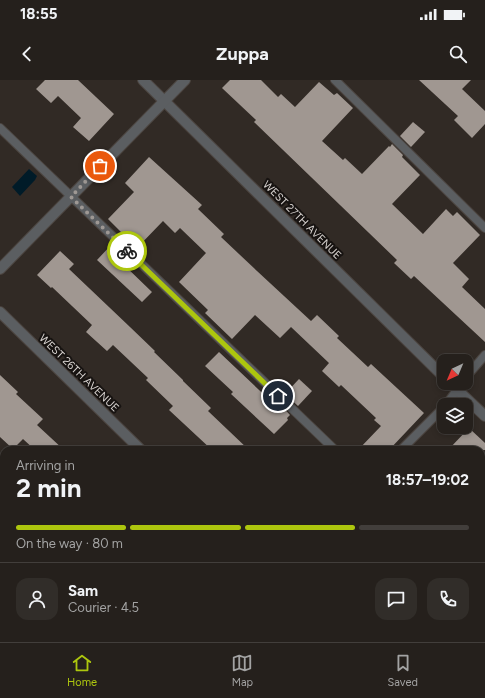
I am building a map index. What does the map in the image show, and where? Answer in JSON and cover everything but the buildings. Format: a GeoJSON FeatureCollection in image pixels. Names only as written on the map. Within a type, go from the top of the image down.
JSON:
{"type":"FeatureCollection","features":[{"type":"Feature","properties":{"kind":"street","name":"WEST 27TH AVENUE"},"geometry":{"type":"LineString","coordinates":[[143,80],[437,370]]}},
{"type":"Feature","properties":{"kind":"street"},"geometry":{"type":"LineString","coordinates":[[0,269],[185,80]]}},
{"type":"Feature","properties":{"kind":"street","name":"WEST 26TH AVENUE"},"geometry":{"type":"LineString","coordinates":[[0,312],[137,446]]}},
{"type":"Feature","properties":{"kind":"street"},"geometry":{"type":"LineString","coordinates":[[461,390],[485,416]]}},
{"type":"Feature","properties":{"kind":"lane"},"geometry":{"type":"LineString","coordinates":[[334,80],[485,228]]}},
{"type":"Feature","properties":{"kind":"lane"},"geometry":{"type":"LineString","coordinates":[[0,128],[331,446]]}},
{"type":"Feature","properties":{"kind":"lane"},"geometry":{"type":"LineString","coordinates":[[473,369],[485,355]]}},
{"type":"Feature","properties":{"kind":"lane"},"geometry":{"type":"LineString","coordinates":[[405,446],[437,414]]}},
{"type":"Feature","properties":{"kind":"water"},"geometry":{"type":"Polygon","coordinates":[[[29,169],[37,176],[20,196],[12,187],[29,169]]]}},
{"type":"Feature","properties":{"kind":"way so far"},"geometry":{"type":"LineString","coordinates":[[100,166],[71,197],[127,251]]}},
{"type":"Feature","properties":{"kind":"route"},"geometry":{"type":"LineString","coordinates":[[127,251],[278,396]]}}]}
